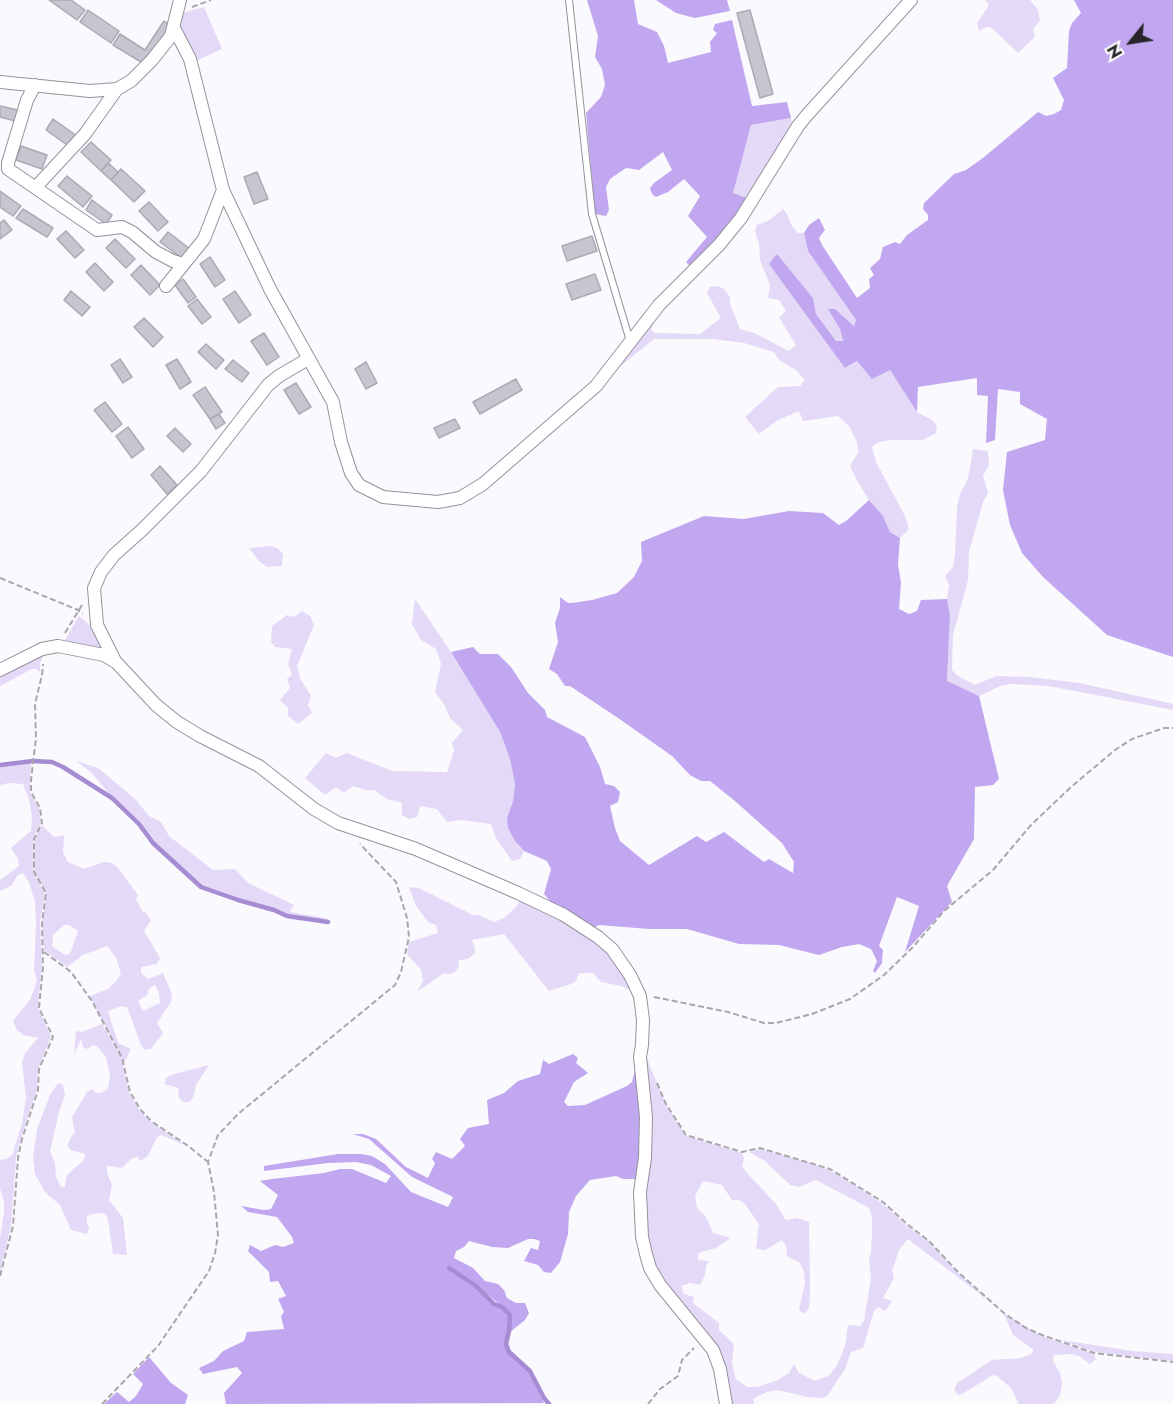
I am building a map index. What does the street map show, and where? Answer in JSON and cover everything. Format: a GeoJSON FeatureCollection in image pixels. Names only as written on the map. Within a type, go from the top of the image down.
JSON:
{"type":"FeatureCollection","features":[{"type":"Feature","properties":{"kind":"street"},"geometry":{"type":"LineString","coordinates":[[174,28],[190,59],[223,190],[270,289],[333,402],[351,473],[359,485],[383,497],[438,502],[460,498],[483,484],[596,386],[659,305],[719,245],[741,218],[798,126],[912,0]]}},
{"type":"Feature","properties":{"kind":"street"},"geometry":{"type":"LineString","coordinates":[[36,187],[85,134],[117,89],[131,81],[171,36],[179,6]]}},
{"type":"Feature","properties":{"kind":"street"},"geometry":{"type":"LineString","coordinates":[[0,82],[90,91],[117,89]]}},
{"type":"Feature","properties":{"kind":"street"},"geometry":{"type":"LineString","coordinates":[[35,85],[27,100],[8,169],[97,230],[122,227],[132,232],[156,252],[183,264]]}},
{"type":"Feature","properties":{"kind":"street"},"geometry":{"type":"LineString","coordinates":[[166,286],[204,239],[223,190]]}},
{"type":"Feature","properties":{"kind":"street"},"geometry":{"type":"LineString","coordinates":[[115,662],[97,625],[94,588],[101,572],[114,555],[201,471],[268,385],[308,359]]}},
{"type":"Feature","properties":{"kind":"street"},"geometry":{"type":"LineString","coordinates":[[0,670],[42,649],[58,646],[104,655],[115,662],[156,705],[177,722],[259,766],[314,809],[338,823],[416,849],[518,893],[564,915],[612,949],[630,975],[640,996],[643,1020],[640,1057],[646,1105],[645,1158],[640,1192],[642,1237],[650,1268],[660,1285],[713,1350],[720,1369],[726,1404]]}},
{"type":"Feature","properties":{"kind":"lane"},"geometry":{"type":"LineString","coordinates":[[569,0],[592,214],[630,342]]}},
{"type":"Feature","properties":{"kind":"path"},"geometry":{"type":"LineString","coordinates":[[179,6],[211,0]]}},
{"type":"Feature","properties":{"kind":"path"},"geometry":{"type":"LineString","coordinates":[[0,578],[78,610],[97,625]]}},
{"type":"Feature","properties":{"kind":"path"},"geometry":{"type":"LineString","coordinates":[[58,646],[78,610],[94,588]]}},
{"type":"Feature","properties":{"kind":"path"},"geometry":{"type":"LineString","coordinates":[[0,1276],[13,1226],[18,1158],[22,1139],[38,1090],[39,1069],[53,1037],[39,1008],[43,951],[42,923],[46,893],[34,872],[34,839],[42,823],[40,808],[31,792],[36,738],[35,704],[43,663]]}},
{"type":"Feature","properties":{"kind":"path"},"geometry":{"type":"LineString","coordinates":[[640,996],[651,996],[770,1023],[791,1021],[850,999],[884,975],[913,947],[944,911],[993,870],[1031,825],[1115,750],[1132,739],[1164,728],[1173,728]]}},
{"type":"Feature","properties":{"kind":"path"},"geometry":{"type":"LineString","coordinates":[[102,1404],[158,1346],[209,1270],[218,1235],[214,1192],[208,1162],[218,1135],[228,1124],[380,999],[395,985],[401,972],[409,937],[407,918],[396,882],[338,823]]}},
{"type":"Feature","properties":{"kind":"path"},"geometry":{"type":"LineString","coordinates":[[43,951],[71,972],[87,995],[122,1058],[130,1092],[140,1109],[151,1121],[208,1162]]}},
{"type":"Feature","properties":{"kind":"path"},"geometry":{"type":"LineString","coordinates":[[656,1081],[666,1104],[686,1135],[742,1152],[760,1148],[830,1169],[883,1202],[929,1241],[959,1273],[1005,1314],[1026,1328],[1094,1353],[1173,1362]]}},
{"type":"Feature","properties":{"kind":"path"},"geometry":{"type":"LineString","coordinates":[[648,1404],[660,1389],[678,1376],[682,1360],[694,1348],[700,1335]]}},
{"type":"Feature","properties":{"kind":"shaded area"},"geometry":{"type":"Polygon","coordinates":[[[587,0],[634,0],[638,24],[657,32],[664,46],[668,63],[711,52],[710,42],[717,33],[713,30],[715,24],[732,20],[752,106],[787,102],[791,118],[751,125],[733,193],[750,199],[738,217],[692,268],[686,262],[707,237],[688,216],[700,196],[684,179],[668,192],[656,197],[652,194],[650,188],[654,183],[672,170],[663,152],[639,170],[626,168],[610,179],[606,187],[609,210],[606,216],[595,214],[586,113],[601,97],[605,85],[602,69],[595,57],[598,36],[587,0]]]}},
{"type":"Feature","properties":{"kind":"shaded area"},"geometry":{"type":"Polygon","coordinates":[[[656,0],[727,0],[730,11],[695,18],[676,13],[656,0]]]}},
{"type":"Feature","properties":{"kind":"shaded area"},"geometry":{"type":"Polygon","coordinates":[[[985,0],[1030,0],[1038,10],[1040,21],[1033,29],[1035,37],[1018,53],[992,28],[987,27],[979,31],[977,23],[989,5],[985,0]]]}},
{"type":"Feature","properties":{"kind":"shaded area"},"geometry":{"type":"Polygon","coordinates":[[[1074,0],[1173,0],[1173,657],[1107,635],[1043,577],[1022,553],[1010,525],[1003,490],[1007,452],[1045,440],[1047,419],[1020,404],[1020,392],[998,389],[995,440],[986,443],[988,396],[977,395],[977,378],[918,387],[917,412],[890,370],[872,379],[857,361],[845,368],[769,264],[777,254],[813,298],[816,314],[836,341],[843,341],[840,329],[828,309],[835,309],[854,326],[856,320],[808,251],[804,233],[809,225],[819,218],[825,230],[819,238],[822,245],[857,298],[870,288],[869,279],[874,275],[870,268],[880,259],[883,247],[895,242],[900,244],[907,235],[928,220],[928,215],[923,209],[924,203],[954,174],[966,170],[983,158],[1038,112],[1046,116],[1061,110],[1064,100],[1053,78],[1067,68],[1069,31],[1072,23],[1081,13],[1074,0]]]}},
{"type":"Feature","properties":{"kind":"shaded area"},"geometry":{"type":"Polygon","coordinates":[[[204,7],[222,49],[194,62],[178,27],[182,13],[204,7]]]}},
{"type":"Feature","properties":{"kind":"shaded area"},"geometry":{"type":"Polygon","coordinates":[[[791,118],[792,123],[750,199],[732,193],[751,125],[791,118]]]}},
{"type":"Feature","properties":{"kind":"shaded area"},"geometry":{"type":"Polygon","coordinates":[[[783,209],[798,233],[804,233],[808,251],[856,320],[854,326],[835,309],[843,341],[836,341],[816,314],[813,298],[777,255],[846,368],[857,361],[890,370],[917,412],[932,420],[937,426],[936,433],[923,440],[890,440],[877,443],[872,447],[876,462],[905,516],[909,529],[900,538],[890,532],[883,516],[869,500],[856,479],[850,466],[858,453],[857,442],[849,426],[838,416],[803,421],[799,411],[778,420],[759,434],[745,417],[778,387],[800,386],[805,380],[796,370],[779,360],[774,352],[744,343],[713,339],[654,339],[617,369],[631,346],[660,308],[651,330],[655,333],[700,334],[721,318],[707,293],[710,287],[718,286],[724,289],[730,297],[730,304],[740,329],[754,333],[789,351],[796,345],[779,317],[786,311],[779,300],[768,298],[770,285],[760,260],[755,231],[757,225],[768,221],[783,209]]]}},
{"type":"Feature","properties":{"kind":"shaded area"},"geometry":{"type":"Polygon","coordinates":[[[973,449],[988,451],[989,465],[983,476],[988,493],[983,502],[969,552],[968,580],[953,635],[952,670],[975,685],[996,676],[1030,677],[1080,683],[1173,704],[1173,710],[1049,686],[1012,684],[1000,686],[979,696],[947,682],[950,615],[947,599],[949,585],[945,576],[953,567],[957,507],[960,494],[968,479],[973,449]]]}},
{"type":"Feature","properties":{"kind":"shaded area"},"geometry":{"type":"Polygon","coordinates":[[[869,500],[883,516],[890,532],[900,538],[899,609],[909,614],[917,611],[921,600],[947,599],[950,615],[947,681],[979,696],[999,779],[993,785],[975,787],[974,839],[947,886],[952,902],[905,952],[919,906],[897,897],[879,946],[883,950],[882,963],[875,973],[873,971],[877,961],[871,949],[859,944],[819,955],[779,945],[739,944],[687,929],[599,925],[593,928],[554,906],[544,894],[551,869],[547,861],[524,851],[508,828],[507,818],[513,801],[515,784],[510,759],[500,732],[451,652],[473,647],[480,654],[498,654],[511,667],[528,693],[545,710],[547,717],[585,737],[600,767],[605,784],[614,786],[620,792],[618,802],[610,806],[620,841],[649,865],[697,836],[706,842],[724,832],[764,862],[769,859],[793,873],[794,862],[782,843],[735,801],[710,781],[701,781],[690,775],[672,756],[570,686],[565,686],[557,674],[549,669],[558,642],[555,623],[560,608],[560,597],[572,603],[617,593],[634,577],[642,561],[641,542],[704,516],[744,519],[789,511],[823,513],[839,525],[869,500]]]}},
{"type":"Feature","properties":{"kind":"shaded area"},"geometry":{"type":"Polygon","coordinates":[[[270,546],[277,548],[283,554],[282,566],[267,567],[249,548],[270,546]]]}},
{"type":"Feature","properties":{"kind":"shaded area"},"geometry":{"type":"Polygon","coordinates":[[[415,599],[500,732],[510,759],[515,784],[513,801],[507,818],[518,845],[524,851],[520,859],[512,861],[496,838],[491,824],[461,820],[447,822],[437,809],[420,806],[417,817],[409,819],[402,815],[402,803],[387,799],[374,790],[353,786],[344,793],[336,787],[325,795],[305,778],[326,753],[336,758],[347,753],[392,771],[447,772],[454,751],[452,743],[463,730],[450,718],[435,692],[441,664],[436,649],[421,640],[412,624],[415,599]]]}},
{"type":"Feature","properties":{"kind":"shaded area"},"geometry":{"type":"Polygon","coordinates":[[[302,611],[310,616],[314,625],[297,666],[300,678],[311,696],[308,705],[312,713],[298,724],[288,716],[288,708],[280,700],[290,688],[287,679],[292,675],[288,664],[292,649],[275,647],[271,642],[272,626],[287,615],[294,617],[302,611]]]}},
{"type":"Feature","properties":{"kind":"shaded area"},"geometry":{"type":"Polygon","coordinates":[[[79,616],[95,630],[106,653],[63,643],[79,616]]]}},
{"type":"Feature","properties":{"kind":"shaded area"},"geometry":{"type":"Polygon","coordinates":[[[44,655],[40,663],[40,672],[32,669],[0,686],[0,675],[44,655]]]}},
{"type":"Feature","properties":{"kind":"shaded area"},"geometry":{"type":"Polygon","coordinates":[[[76,761],[98,768],[135,799],[149,816],[161,822],[169,836],[213,870],[235,869],[248,883],[294,905],[290,912],[325,918],[332,922],[287,915],[202,886],[154,843],[140,823],[110,795],[92,773],[76,761]]]}},
{"type":"Feature","properties":{"kind":"shaded area"},"geometry":{"type":"Polygon","coordinates":[[[31,762],[30,792],[39,809],[41,823],[33,838],[33,872],[45,894],[40,922],[42,967],[38,1008],[51,1037],[38,1069],[37,1089],[16,1158],[11,1226],[0,1273],[0,1238],[4,1201],[0,1189],[0,1160],[12,1155],[22,1124],[26,1097],[22,1063],[25,1053],[38,1038],[23,1035],[17,1030],[13,1021],[30,1000],[37,981],[34,970],[35,902],[29,882],[23,873],[17,876],[12,885],[0,891],[0,880],[19,866],[18,859],[11,848],[31,831],[32,816],[23,784],[0,785],[0,766],[31,762]]]}},
{"type":"Feature","properties":{"kind":"shaded area"},"geometry":{"type":"Polygon","coordinates":[[[42,825],[54,837],[64,835],[63,852],[68,862],[84,869],[104,862],[112,863],[138,895],[136,899],[142,911],[151,920],[144,931],[160,958],[157,964],[141,967],[141,973],[148,979],[163,973],[172,994],[171,1002],[157,1023],[163,1033],[151,1049],[145,1050],[127,1007],[121,1006],[108,1011],[118,1043],[131,1049],[124,1063],[90,996],[108,989],[121,974],[116,957],[107,946],[83,955],[67,967],[44,950],[42,923],[46,893],[34,872],[34,839],[42,825]],[[64,925],[53,935],[52,946],[65,955],[70,954],[78,931],[69,925],[64,925]],[[155,985],[138,1001],[143,1011],[160,1003],[155,985]]]}},
{"type":"Feature","properties":{"kind":"shaded area"},"geometry":{"type":"Polygon","coordinates":[[[409,887],[419,888],[473,915],[479,915],[494,922],[504,918],[516,907],[522,897],[538,904],[609,950],[635,992],[621,986],[601,982],[593,973],[579,973],[576,981],[571,984],[549,991],[504,934],[472,940],[474,954],[468,959],[459,960],[459,966],[455,972],[444,973],[417,992],[423,981],[421,970],[407,954],[409,942],[438,933],[436,925],[428,922],[416,906],[409,887]]]}},
{"type":"Feature","properties":{"kind":"shaded area"},"geometry":{"type":"Polygon","coordinates":[[[102,1024],[121,1058],[129,1092],[139,1110],[151,1122],[187,1146],[161,1135],[157,1137],[148,1156],[140,1161],[138,1157],[132,1158],[122,1168],[107,1166],[112,1185],[109,1200],[123,1218],[127,1255],[113,1254],[106,1214],[97,1213],[87,1216],[89,1228],[87,1234],[71,1230],[60,1205],[45,1192],[35,1174],[33,1158],[37,1129],[50,1095],[58,1083],[63,1085],[65,1095],[50,1152],[61,1187],[65,1187],[67,1175],[84,1160],[85,1154],[71,1150],[67,1146],[75,1133],[72,1117],[87,1092],[92,1089],[96,1093],[101,1093],[108,1089],[110,1075],[106,1057],[97,1046],[93,1045],[87,1049],[83,1047],[81,1039],[74,1055],[76,1031],[82,1032],[102,1024]]]}},
{"type":"Feature","properties":{"kind":"shaded area"},"geometry":{"type":"Polygon","coordinates":[[[573,1054],[578,1058],[576,1063],[588,1073],[574,1082],[564,1102],[568,1106],[585,1105],[627,1086],[632,1082],[637,1062],[644,1124],[639,1186],[635,1179],[623,1179],[616,1176],[590,1180],[576,1196],[569,1212],[568,1234],[560,1262],[551,1273],[544,1272],[538,1265],[524,1261],[531,1248],[538,1250],[540,1241],[534,1239],[528,1239],[508,1248],[492,1247],[469,1241],[456,1251],[454,1258],[473,1268],[485,1281],[498,1284],[504,1290],[507,1298],[516,1303],[525,1303],[529,1313],[525,1320],[510,1332],[511,1314],[476,1285],[446,1266],[475,1286],[509,1315],[505,1344],[509,1353],[529,1372],[544,1403],[226,1404],[224,1393],[242,1373],[237,1367],[203,1374],[199,1368],[214,1361],[223,1351],[244,1341],[247,1332],[284,1329],[281,1316],[284,1312],[278,1299],[286,1296],[278,1281],[270,1282],[269,1272],[248,1251],[250,1245],[261,1251],[275,1245],[283,1247],[294,1243],[277,1217],[248,1212],[241,1206],[271,1209],[278,1195],[260,1181],[340,1169],[352,1169],[386,1183],[391,1176],[371,1165],[356,1162],[264,1171],[264,1166],[338,1154],[372,1156],[385,1164],[411,1192],[448,1207],[453,1197],[412,1177],[369,1139],[353,1134],[363,1134],[376,1139],[406,1167],[428,1178],[435,1163],[432,1159],[436,1152],[452,1159],[465,1146],[460,1139],[468,1128],[489,1124],[487,1100],[504,1093],[518,1081],[540,1074],[543,1060],[549,1064],[573,1054]]]}},
{"type":"Feature","properties":{"kind":"shaded area"},"geometry":{"type":"Polygon","coordinates":[[[645,1054],[666,1105],[686,1136],[742,1153],[744,1159],[742,1166],[776,1204],[786,1220],[797,1218],[809,1222],[810,1291],[809,1308],[804,1314],[799,1310],[805,1283],[804,1272],[800,1263],[787,1256],[786,1246],[782,1240],[765,1250],[756,1249],[759,1224],[745,1204],[739,1200],[732,1200],[722,1185],[703,1181],[695,1196],[697,1208],[706,1217],[713,1233],[731,1238],[716,1248],[698,1253],[698,1260],[709,1261],[700,1285],[690,1283],[681,1286],[684,1294],[694,1297],[693,1303],[719,1323],[719,1330],[734,1344],[732,1363],[736,1379],[747,1387],[757,1387],[778,1380],[789,1373],[794,1364],[799,1373],[815,1381],[830,1375],[845,1346],[848,1325],[860,1326],[864,1321],[871,1279],[869,1261],[872,1233],[872,1217],[869,1208],[816,1180],[799,1187],[790,1185],[765,1161],[749,1152],[760,1149],[811,1163],[848,1181],[882,1203],[929,1242],[958,1273],[994,1305],[908,1239],[899,1250],[892,1271],[894,1278],[883,1298],[892,1301],[885,1311],[878,1307],[874,1311],[863,1348],[851,1352],[845,1369],[827,1396],[807,1397],[778,1390],[767,1392],[753,1399],[754,1404],[731,1404],[722,1365],[662,1284],[645,1237],[645,1054]]]}},
{"type":"Feature","properties":{"kind":"shaded area"},"geometry":{"type":"Polygon","coordinates":[[[209,1065],[196,1085],[193,1098],[189,1102],[183,1102],[179,1098],[178,1088],[165,1084],[166,1078],[171,1075],[209,1065]]]}},
{"type":"Feature","properties":{"kind":"shaded area"},"geometry":{"type":"Polygon","coordinates":[[[1004,1314],[1042,1336],[1094,1354],[1096,1359],[1090,1364],[1072,1354],[1054,1355],[1053,1361],[1060,1373],[1062,1383],[1060,1395],[1054,1404],[1019,1404],[1011,1388],[993,1375],[962,1394],[958,1395],[954,1390],[957,1383],[992,1360],[1021,1358],[1031,1354],[1034,1350],[1013,1335],[1004,1314]]]}},
{"type":"Feature","properties":{"kind":"shaded area"},"geometry":{"type":"Polygon","coordinates":[[[1061,1340],[1133,1351],[1173,1354],[1173,1361],[1094,1352],[1061,1340]]]}},
{"type":"Feature","properties":{"kind":"shaded area"},"geometry":{"type":"Polygon","coordinates":[[[149,1357],[171,1383],[188,1395],[185,1404],[104,1404],[117,1392],[129,1402],[136,1396],[143,1384],[133,1374],[149,1357]]]}},
{"type":"Feature","properties":{"kind":"building"},"geometry":{"type":"Polygon","coordinates":[[[49,0],[71,0],[85,10],[77,20],[49,0]]]}},
{"type":"Feature","properties":{"kind":"building"},"geometry":{"type":"Polygon","coordinates":[[[88,10],[119,31],[111,43],[80,22],[88,10]]]}},
{"type":"Feature","properties":{"kind":"building"},"geometry":{"type":"Polygon","coordinates":[[[750,10],[773,94],[760,98],[737,13],[750,10]]]}},
{"type":"Feature","properties":{"kind":"building"},"geometry":{"type":"Polygon","coordinates":[[[164,21],[171,26],[146,65],[113,45],[120,34],[145,50],[164,21]]]}},
{"type":"Feature","properties":{"kind":"building"},"geometry":{"type":"Polygon","coordinates":[[[0,106],[18,110],[15,121],[0,117],[0,106]]]}},
{"type":"Feature","properties":{"kind":"building"},"geometry":{"type":"Polygon","coordinates":[[[53,119],[77,136],[70,147],[46,130],[53,119]]]}},
{"type":"Feature","properties":{"kind":"building"},"geometry":{"type":"Polygon","coordinates":[[[91,142],[111,160],[101,171],[81,152],[91,142]]]}},
{"type":"Feature","properties":{"kind":"building"},"geometry":{"type":"Polygon","coordinates":[[[21,146],[47,155],[42,169],[16,160],[21,146]]]}},
{"type":"Feature","properties":{"kind":"building"},"geometry":{"type":"Polygon","coordinates":[[[108,163],[118,172],[111,180],[101,171],[108,163]]]}},
{"type":"Feature","properties":{"kind":"building"},"geometry":{"type":"Polygon","coordinates":[[[121,169],[145,191],[134,202],[111,180],[121,169]]]}},
{"type":"Feature","properties":{"kind":"building"},"geometry":{"type":"Polygon","coordinates":[[[257,172],[268,199],[254,204],[244,177],[257,172]]]}},
{"type":"Feature","properties":{"kind":"building"},"geometry":{"type":"Polygon","coordinates":[[[67,176],[92,196],[83,207],[58,186],[67,176]]]}},
{"type":"Feature","properties":{"kind":"building"},"geometry":{"type":"Polygon","coordinates":[[[0,191],[21,206],[13,216],[0,207],[0,191]]]}},
{"type":"Feature","properties":{"kind":"building"},"geometry":{"type":"Polygon","coordinates":[[[92,200],[112,215],[106,224],[86,210],[92,200]]]}},
{"type":"Feature","properties":{"kind":"building"},"geometry":{"type":"Polygon","coordinates":[[[149,202],[168,222],[158,231],[139,211],[149,202]]]}},
{"type":"Feature","properties":{"kind":"building"},"geometry":{"type":"Polygon","coordinates":[[[23,209],[53,228],[47,237],[16,218],[23,209]]]}},
{"type":"Feature","properties":{"kind":"building"},"geometry":{"type":"Polygon","coordinates":[[[4,220],[12,230],[0,239],[0,223],[4,220]]]}},
{"type":"Feature","properties":{"kind":"building"},"geometry":{"type":"Polygon","coordinates":[[[66,231],[84,250],[75,258],[57,239],[66,231]]]}},
{"type":"Feature","properties":{"kind":"building"},"geometry":{"type":"Polygon","coordinates":[[[168,232],[190,249],[183,259],[160,242],[168,232]]]}},
{"type":"Feature","properties":{"kind":"building"},"geometry":{"type":"Polygon","coordinates":[[[592,236],[597,251],[567,261],[562,246],[592,236]]]}},
{"type":"Feature","properties":{"kind":"building"},"geometry":{"type":"Polygon","coordinates":[[[115,239],[135,259],[126,268],[106,248],[115,239]]]}},
{"type":"Feature","properties":{"kind":"building"},"geometry":{"type":"Polygon","coordinates":[[[210,257],[225,280],[215,287],[200,264],[210,257]]]}},
{"type":"Feature","properties":{"kind":"building"},"geometry":{"type":"Polygon","coordinates":[[[95,263],[113,282],[104,291],[86,272],[95,263]]]}},
{"type":"Feature","properties":{"kind":"building"},"geometry":{"type":"Polygon","coordinates":[[[141,265],[160,285],[150,295],[131,275],[141,265]]]}},
{"type":"Feature","properties":{"kind":"building"},"geometry":{"type":"Polygon","coordinates":[[[595,274],[601,290],[572,300],[566,284],[595,274]]]}},
{"type":"Feature","properties":{"kind":"building"},"geometry":{"type":"Polygon","coordinates":[[[183,279],[196,297],[188,303],[175,285],[183,279]]]}},
{"type":"Feature","properties":{"kind":"building"},"geometry":{"type":"Polygon","coordinates":[[[71,291],[90,307],[82,316],[64,300],[71,291]]]}},
{"type":"Feature","properties":{"kind":"building"},"geometry":{"type":"Polygon","coordinates":[[[235,291],[251,315],[239,323],[223,299],[235,291]]]}},
{"type":"Feature","properties":{"kind":"building"},"geometry":{"type":"Polygon","coordinates":[[[197,299],[211,317],[202,324],[188,306],[197,299]]]}},
{"type":"Feature","properties":{"kind":"building"},"geometry":{"type":"Polygon","coordinates":[[[144,318],[163,337],[153,347],[134,327],[144,318]]]}},
{"type":"Feature","properties":{"kind":"building"},"geometry":{"type":"Polygon","coordinates":[[[264,333],[279,357],[267,365],[251,341],[264,333]]]}},
{"type":"Feature","properties":{"kind":"building"},"geometry":{"type":"Polygon","coordinates":[[[206,344],[224,360],[216,369],[198,352],[206,344]]]}},
{"type":"Feature","properties":{"kind":"building"},"geometry":{"type":"Polygon","coordinates":[[[120,359],[132,377],[123,383],[111,365],[120,359]]]}},
{"type":"Feature","properties":{"kind":"building"},"geometry":{"type":"Polygon","coordinates":[[[177,359],[191,382],[180,389],[166,365],[177,359]]]}},
{"type":"Feature","properties":{"kind":"building"},"geometry":{"type":"Polygon","coordinates":[[[233,360],[249,373],[242,382],[225,369],[233,360]]]}},
{"type":"Feature","properties":{"kind":"building"},"geometry":{"type":"Polygon","coordinates":[[[366,362],[377,383],[366,389],[355,369],[366,362]]]}},
{"type":"Feature","properties":{"kind":"building"},"geometry":{"type":"Polygon","coordinates":[[[516,379],[522,390],[480,414],[473,402],[516,379]]]}},
{"type":"Feature","properties":{"kind":"building"},"geometry":{"type":"Polygon","coordinates":[[[296,383],[311,407],[299,414],[284,390],[296,383]]]}},
{"type":"Feature","properties":{"kind":"building"},"geometry":{"type":"Polygon","coordinates":[[[205,387],[222,412],[210,419],[193,395],[205,387]]]}},
{"type":"Feature","properties":{"kind":"building"},"geometry":{"type":"Polygon","coordinates":[[[105,402],[122,424],[112,432],[94,410],[105,402]]]}},
{"type":"Feature","properties":{"kind":"building"},"geometry":{"type":"Polygon","coordinates":[[[219,414],[225,423],[216,429],[210,419],[219,414]]]}},
{"type":"Feature","properties":{"kind":"building"},"geometry":{"type":"Polygon","coordinates":[[[455,419],[460,428],[439,438],[434,428],[455,419]]]}},
{"type":"Feature","properties":{"kind":"building"},"geometry":{"type":"Polygon","coordinates":[[[128,427],[144,449],[132,458],[116,436],[128,427]]]}},
{"type":"Feature","properties":{"kind":"building"},"geometry":{"type":"Polygon","coordinates":[[[175,428],[191,444],[183,452],[167,436],[175,428]]]}},
{"type":"Feature","properties":{"kind":"building"},"geometry":{"type":"Polygon","coordinates":[[[160,466],[177,485],[167,494],[151,475],[160,466]]]}},
{"type":"Feature","properties":{"kind":"waterway"},"geometry":{"type":"LineString","coordinates":[[0,765],[33,761],[52,762],[63,767],[112,798],[139,824],[153,843],[201,887],[287,916],[328,922]]}},
{"type":"Feature","properties":{"kind":"waterway"},"geometry":{"type":"LineString","coordinates":[[449,1268],[476,1286],[494,1304],[502,1307],[510,1315],[506,1344],[509,1352],[530,1371],[549,1404]]}}]}
